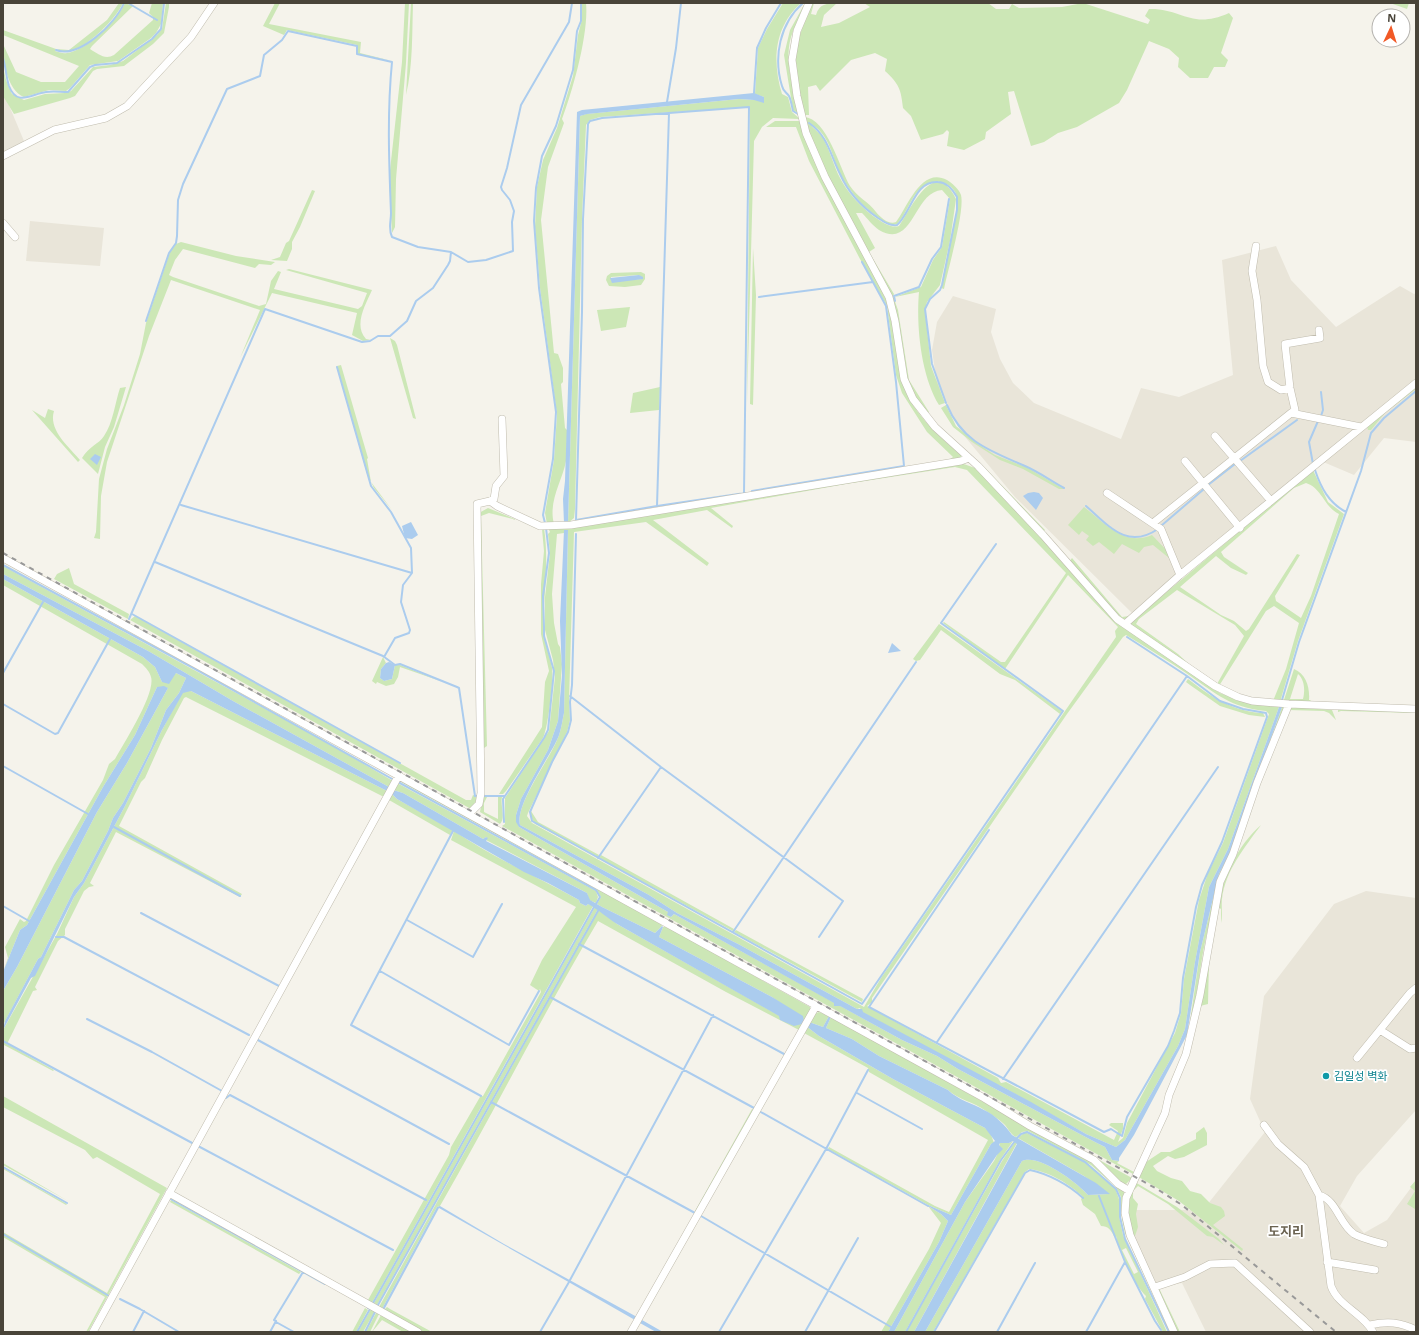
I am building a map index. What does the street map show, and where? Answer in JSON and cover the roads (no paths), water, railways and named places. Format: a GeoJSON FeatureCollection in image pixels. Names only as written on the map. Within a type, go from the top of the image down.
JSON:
{"type":"FeatureCollection","features":[{"type":"Feature","properties":{"kind":"street"},"geometry":{"type":"LineString","coordinates":[[3,156],[54,130],[106,118],[127,106],[191,37],[214,3]]}},
{"type":"Feature","properties":{"kind":"street"},"geometry":{"type":"LineString","coordinates":[[809,3],[797,31],[792,60],[797,96],[806,133],[825,177],[891,303],[904,379],[909,391],[935,427],[970,458],[1043,535],[1117,619],[1226,692],[1252,701],[1288,704],[1416,709]]}},
{"type":"Feature","properties":{"kind":"street"},"geometry":{"type":"LineString","coordinates":[[3,223],[15,237]]}},
{"type":"Feature","properties":{"kind":"street"},"geometry":{"type":"LineString","coordinates":[[1256,246],[1252,271],[1257,300],[1263,366],[1268,382],[1281,390],[1290,388]]}},
{"type":"Feature","properties":{"kind":"street"},"geometry":{"type":"LineString","coordinates":[[1153,523],[1234,457],[1295,410],[1290,388],[1285,344],[1320,338],[1319,330]]}},
{"type":"Feature","properties":{"kind":"street"},"geometry":{"type":"LineString","coordinates":[[1125,624],[1180,575],[1240,528],[1416,383]]}},
{"type":"Feature","properties":{"kind":"street"},"geometry":{"type":"LineString","coordinates":[[1291,413],[1361,427]]}},
{"type":"Feature","properties":{"kind":"street"},"geometry":{"type":"LineString","coordinates":[[469,814],[479,804],[481,793],[477,504],[494,499],[496,486],[504,476],[502,419]]}},
{"type":"Feature","properties":{"kind":"street"},"geometry":{"type":"LineString","coordinates":[[1215,436],[1271,502]]}},
{"type":"Feature","properties":{"kind":"street"},"geometry":{"type":"LineString","coordinates":[[490,501],[497,506],[540,526],[571,525],[961,461],[970,458]]}},
{"type":"Feature","properties":{"kind":"street"},"geometry":{"type":"LineString","coordinates":[[1185,461],[1240,528]]}},
{"type":"Feature","properties":{"kind":"street"},"geometry":{"type":"LineString","coordinates":[[1107,493],[1161,529],[1180,575]]}},
{"type":"Feature","properties":{"kind":"street"},"geometry":{"type":"LineString","coordinates":[[3,558],[984,1098],[1030,1126],[1094,1160],[1118,1184],[1128,1190]]}},
{"type":"Feature","properties":{"kind":"street"},"geometry":{"type":"LineString","coordinates":[[1174,1332],[1139,1255],[1127,1224],[1125,1204],[1128,1190],[1150,1150],[1165,1113],[1169,1095],[1186,1054],[1200,995],[1220,882],[1233,854],[1257,783],[1288,704]]}},
{"type":"Feature","properties":{"kind":"street"},"geometry":{"type":"LineString","coordinates":[[93,1332],[399,775]]}},
{"type":"Feature","properties":{"kind":"street"},"geometry":{"type":"LineString","coordinates":[[1357,1058],[1410,993],[1416,988]]}},
{"type":"Feature","properties":{"kind":"street"},"geometry":{"type":"LineString","coordinates":[[631,1332],[816,1006]]}},
{"type":"Feature","properties":{"kind":"street"},"geometry":{"type":"LineString","coordinates":[[1380,1030],[1410,1048],[1416,1048]]}},
{"type":"Feature","properties":{"kind":"street"},"geometry":{"type":"LineString","coordinates":[[1264,1124],[1278,1144],[1304,1167],[1319,1195],[1330,1286],[1334,1294],[1371,1329],[1380,1322],[1395,1322],[1416,1330]]}},
{"type":"Feature","properties":{"kind":"street"},"geometry":{"type":"LineString","coordinates":[[169,1193],[418,1332]]}},
{"type":"Feature","properties":{"kind":"street"},"geometry":{"type":"LineString","coordinates":[[1319,1195],[1326,1197],[1345,1225],[1354,1234],[1384,1244]]}},
{"type":"Feature","properties":{"kind":"street"},"geometry":{"type":"LineString","coordinates":[[1327,1262],[1375,1270]]}},
{"type":"Feature","properties":{"kind":"street"},"geometry":{"type":"LineString","coordinates":[[1155,1288],[1185,1277],[1210,1264],[1235,1263],[1310,1332]]}},
{"type":"Feature","properties":{"kind":"water"},"geometry":{"type":"Polygon","coordinates":[[[754,93],[764,97],[764,103],[754,100],[739,99],[587,114],[580,116],[568,523],[564,523],[563,499],[565,481],[577,112],[582,110],[754,93]]]}},
{"type":"Feature","properties":{"kind":"water"},"geometry":{"type":"Polygon","coordinates":[[[639,275],[643,277],[643,279],[612,283],[610,278],[639,275]]]}},
{"type":"Feature","properties":{"kind":"water"},"geometry":{"type":"Polygon","coordinates":[[[95,454],[101,457],[97,465],[90,459],[95,454]]]}},
{"type":"Feature","properties":{"kind":"water"},"geometry":{"type":"Polygon","coordinates":[[[1034,492],[1039,493],[1043,498],[1036,510],[1023,496],[1034,492]]]}},
{"type":"Feature","properties":{"kind":"water"},"geometry":{"type":"Polygon","coordinates":[[[411,522],[418,535],[412,539],[405,538],[402,526],[411,522]]]}},
{"type":"Feature","properties":{"kind":"water"},"geometry":{"type":"Polygon","coordinates":[[[564,530],[568,530],[564,713],[557,740],[533,782],[522,806],[520,825],[649,895],[677,913],[740,945],[857,1009],[862,1009],[863,1012],[1031,1102],[1086,1134],[1116,1147],[1125,1140],[1178,1046],[1185,1029],[1195,962],[1209,887],[1228,849],[1279,707],[1282,707],[1231,851],[1219,874],[1200,952],[1187,1035],[1134,1135],[1119,1158],[1119,1161],[1112,1160],[1105,1147],[958,1069],[937,1056],[902,1040],[840,1006],[834,1006],[834,1003],[674,914],[671,917],[667,915],[668,912],[519,827],[516,822],[516,815],[521,799],[548,750],[558,721],[562,675],[560,621],[564,530]]]}},
{"type":"Feature","properties":{"kind":"water"},"geometry":{"type":"Polygon","coordinates":[[[3,574],[150,652],[233,701],[389,787],[387,791],[191,691],[183,693],[162,730],[125,806],[84,883],[74,897],[35,976],[31,978],[3,1030],[5,1021],[38,959],[41,957],[74,890],[82,881],[108,831],[113,818],[123,803],[151,748],[166,710],[179,693],[186,678],[176,673],[169,684],[162,682],[155,667],[143,657],[3,579],[3,574]]]}},
{"type":"Feature","properties":{"kind":"water"},"geometry":{"type":"Polygon","coordinates":[[[892,643],[901,651],[888,653],[892,643]]]}},
{"type":"Feature","properties":{"kind":"water"},"geometry":{"type":"Polygon","coordinates":[[[389,662],[395,665],[392,679],[384,681],[380,678],[381,669],[386,663],[389,662]]]}},
{"type":"Feature","properties":{"kind":"water"},"geometry":{"type":"Polygon","coordinates":[[[164,686],[168,688],[127,763],[97,812],[17,967],[3,991],[3,972],[20,930],[27,925],[103,787],[135,735],[157,687],[164,686]]]}},
{"type":"Feature","properties":{"kind":"water"},"geometry":{"type":"Polygon","coordinates":[[[393,790],[403,793],[483,839],[486,837],[488,838],[486,841],[587,893],[590,900],[602,907],[655,933],[662,926],[663,927],[659,937],[772,997],[803,1016],[804,1021],[802,1024],[794,1026],[780,1020],[779,1016],[617,924],[588,904],[586,906],[580,903],[579,900],[524,872],[397,799],[391,793],[393,790]]]}},
{"type":"Feature","properties":{"kind":"water"},"geometry":{"type":"Polygon","coordinates":[[[829,1016],[831,1017],[826,1028],[852,1039],[879,1056],[948,1090],[961,1099],[988,1112],[1000,1121],[1012,1135],[1096,1183],[1110,1194],[1088,1195],[1057,1170],[1038,1161],[1022,1161],[925,1332],[914,1332],[1017,1144],[1013,1141],[1009,1143],[1000,1143],[999,1145],[1003,1149],[997,1155],[965,1202],[894,1332],[888,1332],[939,1242],[948,1221],[928,1205],[951,1215],[991,1144],[995,1141],[985,1128],[893,1079],[819,1036],[806,1026],[809,1022],[823,1027],[829,1016]]]}},
{"type":"Feature","properties":{"kind":"water"},"geometry":{"type":"Polygon","coordinates":[[[440,1206],[504,1244],[637,1317],[635,1320],[439,1208],[384,1310],[382,1309],[437,1207],[440,1206]]]}},
{"type":"Feature","properties":{"kind":"water"},"geometry":{"type":"Polygon","coordinates":[[[642,1320],[663,1332],[656,1332],[640,1323],[642,1320]]]}},
{"type":"Feature","properties":{"kind":"waterway"},"geometry":{"type":"LineString","coordinates":[[56,50],[65,51],[75,49],[86,44],[105,29],[120,11],[124,3]]}},
{"type":"Feature","properties":{"kind":"waterway"},"geometry":{"type":"LineString","coordinates":[[128,3],[157,20]]}},
{"type":"Feature","properties":{"kind":"waterway"},"geometry":{"type":"LineString","coordinates":[[3,58],[9,86],[16,96],[25,98],[46,92],[68,92],[90,67],[95,65],[117,63],[152,39],[161,29],[164,3]]}},
{"type":"Feature","properties":{"kind":"waterway"},"geometry":{"type":"LineString","coordinates":[[146,321],[169,253],[176,243],[178,200],[183,184],[227,89],[260,76],[264,55],[282,40],[288,31],[357,46],[357,54],[392,62],[389,100],[390,228],[392,237],[418,247],[451,252],[468,262],[486,260],[513,251],[512,222],[514,211],[510,200],[501,187],[507,168],[521,105],[569,22],[572,3]]}},
{"type":"Feature","properties":{"kind":"waterway"},"geometry":{"type":"LineString","coordinates":[[545,523],[543,515],[553,459],[556,412],[539,288],[534,221],[536,188],[542,156],[556,126],[573,70],[577,31],[581,21],[581,3]]}},
{"type":"Feature","properties":{"kind":"waterway"},"geometry":{"type":"LineString","coordinates":[[667,102],[676,48],[681,3]]}},
{"type":"Feature","properties":{"kind":"waterway"},"geometry":{"type":"LineString","coordinates":[[754,93],[757,48],[766,28],[781,3]]}},
{"type":"Feature","properties":{"kind":"waterway"},"geometry":{"type":"LineString","coordinates":[[798,114],[793,111],[789,96],[782,88],[778,64],[780,41],[784,30],[795,11],[803,3]]}},
{"type":"Feature","properties":{"kind":"waterway"},"geometry":{"type":"LineString","coordinates":[[669,113],[657,506],[576,520],[583,219],[588,124],[590,121],[602,118],[749,107],[744,493]]}},
{"type":"Feature","properties":{"kind":"waterway"},"geometry":{"type":"LineString","coordinates":[[809,123],[825,140],[843,181],[851,193],[866,209],[885,222],[892,225],[897,225],[902,220],[914,198],[924,186],[930,183],[944,183],[957,197],[957,210],[942,285],[940,290],[930,299],[925,309],[932,364],[946,403]]}},
{"type":"Feature","properties":{"kind":"waterway"},"geometry":{"type":"LineString","coordinates":[[895,301],[894,296],[919,287],[932,259],[941,247],[949,199]]}},
{"type":"Feature","properties":{"kind":"waterway"},"geometry":{"type":"LineString","coordinates":[[129,619],[265,309],[362,342],[370,341],[378,336],[390,336],[407,321],[416,301],[433,288],[448,265],[451,252]]}},
{"type":"Feature","properties":{"kind":"waterway"},"geometry":{"type":"LineString","coordinates":[[752,491],[904,466],[896,382],[886,306],[862,262]]}},
{"type":"Feature","properties":{"kind":"waterway"},"geometry":{"type":"LineString","coordinates":[[759,297],[873,282]]}},
{"type":"Feature","properties":{"kind":"waterway"},"geometry":{"type":"LineString","coordinates":[[337,367],[371,486],[391,512],[411,548],[412,573],[403,585],[401,602],[410,630],[409,633],[395,638],[384,657]]}},
{"type":"Feature","properties":{"kind":"waterway"},"geometry":{"type":"LineString","coordinates":[[1282,700],[1299,642],[1361,471],[1371,433],[1384,418],[1416,391]]}},
{"type":"Feature","properties":{"kind":"waterway"},"geometry":{"type":"LineString","coordinates":[[1321,392],[1323,410],[1321,416]]}},
{"type":"Feature","properties":{"kind":"waterway"},"geometry":{"type":"LineString","coordinates":[[947,405],[953,418],[969,437],[989,450],[1035,471],[1064,488]]}},
{"type":"Feature","properties":{"kind":"waterway"},"geometry":{"type":"LineString","coordinates":[[1240,461],[1297,420]]}},
{"type":"Feature","properties":{"kind":"waterway"},"geometry":{"type":"LineString","coordinates":[[1313,464],[1309,442],[1318,421]]}},
{"type":"Feature","properties":{"kind":"waterway"},"geometry":{"type":"LineString","coordinates":[[1208,485],[1235,464]]}},
{"type":"Feature","properties":{"kind":"waterway"},"geometry":{"type":"LineString","coordinates":[[1315,470],[1320,483],[1330,500],[1346,512]]}},
{"type":"Feature","properties":{"kind":"waterway"},"geometry":{"type":"LineString","coordinates":[[1161,526],[1204,489]]}},
{"type":"Feature","properties":{"kind":"waterway"},"geometry":{"type":"LineString","coordinates":[[657,506],[745,493]]}},
{"type":"Feature","properties":{"kind":"waterway"},"geometry":{"type":"LineString","coordinates":[[181,505],[412,573]]}},
{"type":"Feature","properties":{"kind":"waterway"},"geometry":{"type":"LineString","coordinates":[[1086,506],[1111,528],[1128,536],[1137,537],[1147,535],[1158,529]]}},
{"type":"Feature","properties":{"kind":"waterway"},"geometry":{"type":"LineString","coordinates":[[504,822],[503,799],[548,730],[554,671],[544,636],[543,596],[549,553],[546,528]]}},
{"type":"Feature","properties":{"kind":"waterway"},"geometry":{"type":"LineString","coordinates":[[576,534],[572,685],[570,702],[571,720],[568,732],[552,762],[530,812],[532,821],[862,1004],[1063,711],[941,623],[996,544]]}},
{"type":"Feature","properties":{"kind":"waterway"},"geometry":{"type":"LineString","coordinates":[[155,562],[383,656],[395,665],[400,664],[459,688],[475,796],[505,796]]}},
{"type":"Feature","properties":{"kind":"waterway"},"geometry":{"type":"LineString","coordinates":[[3,565],[197,670],[394,780]]}},
{"type":"Feature","properties":{"kind":"waterway"},"geometry":{"type":"LineString","coordinates":[[3,673],[43,602]]}},
{"type":"Feature","properties":{"kind":"waterway"},"geometry":{"type":"LineString","coordinates":[[132,614],[400,763]]}},
{"type":"Feature","properties":{"kind":"waterway"},"geometry":{"type":"LineString","coordinates":[[989,830],[869,1007],[1104,1132],[1111,1129],[1122,1136],[1127,1117],[1168,1046],[1174,1031],[1180,1013],[1183,978],[1196,907],[1202,885],[1222,842],[1267,717],[1266,713],[1243,709],[1220,701],[1187,676],[1127,637]]}},
{"type":"Feature","properties":{"kind":"waterway"},"geometry":{"type":"LineString","coordinates":[[3,704],[55,734],[58,733],[110,639]]}},
{"type":"Feature","properties":{"kind":"waterway"},"geometry":{"type":"LineString","coordinates":[[733,932],[916,662]]}},
{"type":"Feature","properties":{"kind":"waterway"},"geometry":{"type":"LineString","coordinates":[[937,1042],[1187,676]]}},
{"type":"Feature","properties":{"kind":"waterway"},"geometry":{"type":"LineString","coordinates":[[570,696],[661,767],[843,901],[819,937]]}},
{"type":"Feature","properties":{"kind":"waterway"},"geometry":{"type":"LineString","coordinates":[[3,766],[88,814]]}},
{"type":"Feature","properties":{"kind":"waterway"},"geometry":{"type":"LineString","coordinates":[[598,858],[661,767]]}},
{"type":"Feature","properties":{"kind":"waterway"},"geometry":{"type":"LineString","coordinates":[[1003,1079],[1218,767]]}},
{"type":"Feature","properties":{"kind":"waterway"},"geometry":{"type":"LineString","coordinates":[[398,782],[596,890],[600,897],[596,904]]}},
{"type":"Feature","properties":{"kind":"waterway"},"geometry":{"type":"LineString","coordinates":[[114,827],[240,896]]}},
{"type":"Feature","properties":{"kind":"waterway"},"geometry":{"type":"LineString","coordinates":[[453,831],[351,1025],[481,1096]]}},
{"type":"Feature","properties":{"kind":"waterway"},"geometry":{"type":"LineString","coordinates":[[407,920],[473,957],[502,904]]}},
{"type":"Feature","properties":{"kind":"waterway"},"geometry":{"type":"LineString","coordinates":[[3,906],[29,921]]}},
{"type":"Feature","properties":{"kind":"waterway"},"geometry":{"type":"LineString","coordinates":[[373,1303],[594,907]]}},
{"type":"Feature","properties":{"kind":"waterway"},"geometry":{"type":"LineString","coordinates":[[378,1305],[599,909]]}},
{"type":"Feature","properties":{"kind":"waterway"},"geometry":{"type":"LineString","coordinates":[[141,913],[279,986]]}},
{"type":"Feature","properties":{"kind":"waterway"},"geometry":{"type":"LineString","coordinates":[[56,937],[64,937],[249,1035]]}},
{"type":"Feature","properties":{"kind":"waterway"},"geometry":{"type":"LineString","coordinates":[[579,944],[784,1054]]}},
{"type":"Feature","properties":{"kind":"waterway"},"geometry":{"type":"LineString","coordinates":[[380,971],[509,1045],[539,991]]}},
{"type":"Feature","properties":{"kind":"waterway"},"geometry":{"type":"LineString","coordinates":[[550,997],[754,1108]]}},
{"type":"Feature","properties":{"kind":"waterway"},"geometry":{"type":"LineString","coordinates":[[570,1280],[713,1015]]}},
{"type":"Feature","properties":{"kind":"waterway"},"geometry":{"type":"LineString","coordinates":[[87,1019],[152,1052],[222,1091]]}},
{"type":"Feature","properties":{"kind":"waterway"},"geometry":{"type":"LineString","coordinates":[[256,1039],[449,1144]]}},
{"type":"Feature","properties":{"kind":"waterway"},"geometry":{"type":"LineString","coordinates":[[3,1041],[194,1144]]}},
{"type":"Feature","properties":{"kind":"waterway"},"geometry":{"type":"LineString","coordinates":[[719,1332],[826,1149],[868,1070]]}},
{"type":"Feature","properties":{"kind":"waterway"},"geometry":{"type":"LineString","coordinates":[[857,1093],[922,1129]]}},
{"type":"Feature","properties":{"kind":"waterway"},"geometry":{"type":"LineString","coordinates":[[224,1096],[226,1098],[230,1095],[426,1200]]}},
{"type":"Feature","properties":{"kind":"waterway"},"geometry":{"type":"LineString","coordinates":[[491,1102],[695,1213]]}},
{"type":"Feature","properties":{"kind":"waterway"},"geometry":{"type":"LineString","coordinates":[[759,1111],[928,1206]]}},
{"type":"Feature","properties":{"kind":"waterway"},"geometry":{"type":"LineString","coordinates":[[1017,1138],[1021,1134],[1027,1132],[1085,1162],[1116,1189],[1120,1198],[1120,1217],[1125,1239],[1169,1332]]}},
{"type":"Feature","properties":{"kind":"waterway"},"geometry":{"type":"LineString","coordinates":[[906,1332],[1001,1160],[1015,1141]]}},
{"type":"Feature","properties":{"kind":"waterway"},"geometry":{"type":"LineString","coordinates":[[198,1146],[393,1250]]}},
{"type":"Feature","properties":{"kind":"waterway"},"geometry":{"type":"LineString","coordinates":[[3,1167],[67,1203]]}},
{"type":"Feature","properties":{"kind":"waterway"},"geometry":{"type":"LineString","coordinates":[[934,1332],[1025,1173],[1030,1170],[1051,1177],[1065,1184],[1083,1198]]}},
{"type":"Feature","properties":{"kind":"waterway"},"geometry":{"type":"LineString","coordinates":[[1099,1196],[1125,1262],[1161,1330]]}},
{"type":"Feature","properties":{"kind":"waterway"},"geometry":{"type":"LineString","coordinates":[[171,1199],[325,1284]]}},
{"type":"Feature","properties":{"kind":"waterway"},"geometry":{"type":"LineString","coordinates":[[701,1216],[891,1327]]}},
{"type":"Feature","properties":{"kind":"waterway"},"geometry":{"type":"LineString","coordinates":[[3,1234],[109,1296]]}},
{"type":"Feature","properties":{"kind":"waterway"},"geometry":{"type":"LineString","coordinates":[[805,1332],[858,1238]]}},
{"type":"Feature","properties":{"kind":"waterway"},"geometry":{"type":"LineString","coordinates":[[1086,1332],[1125,1262]]}},
{"type":"Feature","properties":{"kind":"waterway"},"geometry":{"type":"LineString","coordinates":[[997,1332],[1035,1263]]}},
{"type":"Feature","properties":{"kind":"waterway"},"geometry":{"type":"LineString","coordinates":[[270,1332],[276,1321],[274,1320],[303,1272]]}},
{"type":"Feature","properties":{"kind":"waterway"},"geometry":{"type":"LineString","coordinates":[[540,1332],[569,1282]]}},
{"type":"Feature","properties":{"kind":"waterway"},"geometry":{"type":"LineString","coordinates":[[120,1299],[179,1332]]}},
{"type":"Feature","properties":{"kind":"waterway"},"geometry":{"type":"LineString","coordinates":[[357,1332],[370,1309],[368,1308]]}},
{"type":"Feature","properties":{"kind":"waterway"},"geometry":{"type":"LineString","coordinates":[[133,1332],[144,1311]]}},
{"type":"Feature","properties":{"kind":"waterway"},"geometry":{"type":"LineString","coordinates":[[365,1332],[375,1312]]}},
{"type":"Feature","properties":{"kind":"waterway"},"geometry":{"type":"LineString","coordinates":[[276,1322],[294,1332]]}},
{"type":"Feature","properties":{"kind":"railway"},"geometry":{"type":"LineString","coordinates":[[3,553],[1157,1189],[1182,1205],[1336,1332]]}},
{"type":"Feature","properties":{"kind":"place","name":"김일성 벽화"},"geometry":{"type":"Point","coordinates":[1326,1076]}},
{"type":"Feature","properties":{"kind":"district","name":"도지리"},"geometry":{"type":"Point","coordinates":[1286,1231]}}]}
